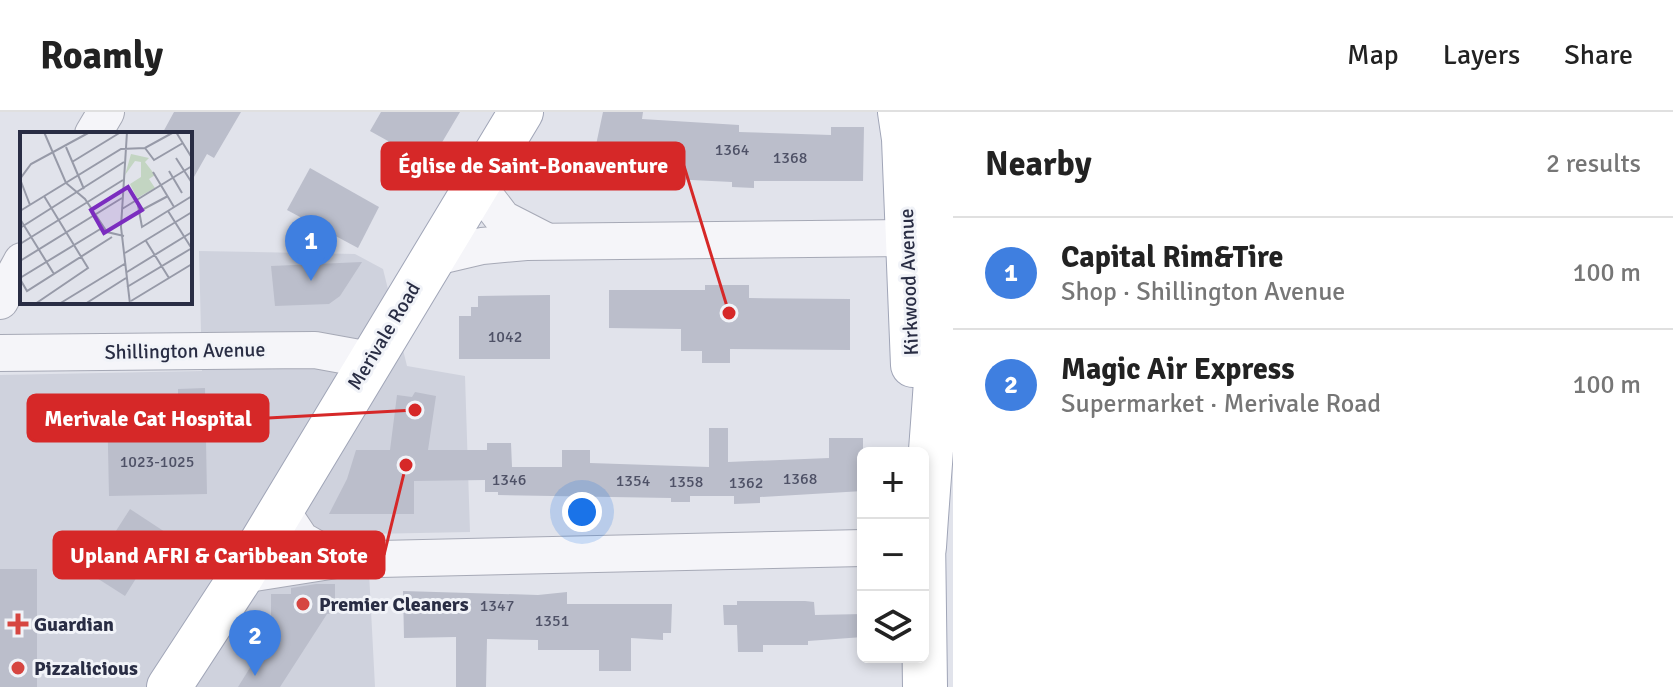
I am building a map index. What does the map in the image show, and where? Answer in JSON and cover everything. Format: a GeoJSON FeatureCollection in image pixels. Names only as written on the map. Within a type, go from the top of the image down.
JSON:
{"type":"FeatureCollection","features":[{"type":"Feature","properties":{"kind":"main road","name":"Kirkwood Avenue"},"geometry":{"type":"LineString","coordinates":[[900,112],[904,139],[933,238],[918,447]]}},
{"type":"Feature","properties":{"kind":"main road","name":"Kirkwood Avenue"},"geometry":{"type":"LineString","coordinates":[[924,519],[935,112]]}},
{"type":"Feature","properties":{"kind":"main road","name":"Merivale Road"},"geometry":{"type":"LineString","coordinates":[[169,687],[242,575],[509,124]]}},
{"type":"Feature","properties":{"kind":"main road","name":"Kirkwood Avenue"},"geometry":{"type":"LineString","coordinates":[[924,591],[925,687]]}},
{"type":"Feature","properties":{"kind":"street"},"geometry":{"type":"LineString","coordinates":[[476,184],[503,219],[547,242]]}},
{"type":"Feature","properties":{"kind":"street"},"geometry":{"type":"LineString","coordinates":[[431,258],[482,246],[547,242],[933,238]]}},
{"type":"Feature","properties":{"kind":"street"},"geometry":{"type":"LineString","coordinates":[[0,301],[20,265]]}},
{"type":"Feature","properties":{"kind":"street","name":"Shillington Avenue"},"geometry":{"type":"LineString","coordinates":[[0,353],[315,350],[370,360]]}},
{"type":"Feature","properties":{"kind":"street"},"geometry":{"type":"LineString","coordinates":[[281,510],[301,540],[336,560]]}},
{"type":"Feature","properties":{"kind":"street"},"geometry":{"type":"LineString","coordinates":[[929,547],[953,547]]}},
{"type":"Feature","properties":{"kind":"street"},"geometry":{"type":"LineString","coordinates":[[242,575],[336,560],[857,548]]}},
{"type":"Feature","properties":{"kind":"shaded area"},"geometry":{"type":"Polygon","coordinates":[[[199,251],[355,254],[383,269],[407,366],[465,376],[470,532],[367,534],[375,687],[0,687],[0,375],[202,371],[199,251]]]}},
{"type":"Feature","properties":{"kind":"building"},"geometry":{"type":"Polygon","coordinates":[[[174,112],[241,112],[214,158],[207,154],[192,180],[192,132],[163,132],[174,112]]]}},
{"type":"Feature","properties":{"kind":"building"},"geometry":{"type":"Polygon","coordinates":[[[381,112],[460,112],[428,166],[417,160],[412,168],[383,151],[388,141],[370,131],[381,112]]]}},
{"type":"Feature","properties":{"kind":"building"},"geometry":{"type":"Polygon","coordinates":[[[603,112],[643,112],[642,119],[739,125],[739,132],[831,135],[831,127],[864,127],[863,181],[754,181],[754,188],[732,187],[732,182],[671,179],[671,182],[648,184],[651,170],[593,159],[603,112]]]}},
{"type":"Feature","properties":{"kind":"building"},"geometry":{"type":"Polygon","coordinates":[[[310,168],[379,207],[358,248],[287,210],[310,168]]]}},
{"type":"Feature","properties":{"kind":"building"},"geometry":{"type":"Polygon","coordinates":[[[362,262],[340,296],[329,304],[275,306],[271,266],[362,262]]]}},
{"type":"Feature","properties":{"kind":"building"},"geometry":{"type":"Polygon","coordinates":[[[705,285],[749,285],[749,298],[850,299],[850,350],[730,349],[730,363],[702,363],[702,351],[681,351],[681,329],[609,328],[609,290],[705,290],[705,285]]]}},
{"type":"Feature","properties":{"kind":"building"},"geometry":{"type":"Polygon","coordinates":[[[550,295],[550,359],[459,359],[459,316],[471,316],[471,307],[478,307],[478,296],[550,295]]]}},
{"type":"Feature","properties":{"kind":"building"},"geometry":{"type":"Polygon","coordinates":[[[205,388],[207,494],[109,496],[107,400],[178,397],[178,389],[205,388]]]}},
{"type":"Feature","properties":{"kind":"building"},"geometry":{"type":"Polygon","coordinates":[[[415,392],[436,396],[428,450],[487,450],[487,443],[511,443],[512,467],[562,467],[562,450],[590,450],[590,463],[709,467],[709,428],[728,428],[728,462],[829,458],[829,438],[863,438],[863,447],[857,447],[857,491],[760,497],[760,503],[734,504],[734,496],[690,496],[690,502],[671,502],[671,498],[498,495],[498,492],[485,492],[485,480],[414,481],[414,514],[329,514],[347,479],[356,450],[390,450],[397,395],[412,397],[415,392]]]}},
{"type":"Feature","properties":{"kind":"building"},"geometry":{"type":"Polygon","coordinates":[[[130,509],[165,532],[125,596],[89,573],[130,509]]]}},
{"type":"Feature","properties":{"kind":"building"},"geometry":{"type":"Polygon","coordinates":[[[0,569],[37,569],[37,687],[0,687],[0,569]]]}},
{"type":"Feature","properties":{"kind":"building"},"geometry":{"type":"Polygon","coordinates":[[[335,584],[335,613],[327,614],[280,687],[238,687],[271,634],[271,594],[291,594],[291,588],[335,584]]]}},
{"type":"Feature","properties":{"kind":"building"},"geometry":{"type":"Polygon","coordinates":[[[403,591],[538,595],[567,592],[567,604],[672,604],[671,633],[663,633],[663,640],[631,638],[631,671],[599,671],[599,650],[538,650],[538,640],[487,639],[486,687],[456,687],[456,637],[404,638],[403,591]]]}},
{"type":"Feature","properties":{"kind":"building"},"geometry":{"type":"Polygon","coordinates":[[[737,601],[814,602],[815,615],[857,614],[857,637],[808,641],[808,645],[763,645],[763,652],[738,652],[737,625],[724,625],[723,605],[737,605],[737,601]]]}},
{"type":"Feature","properties":{"kind":"place","name":"Capital Rim&Tire"},"geometry":{"type":"Point","coordinates":[311,281]}},
{"type":"Feature","properties":{"kind":"place","name":"Église de Saint-Bonaventure"},"geometry":{"type":"Point","coordinates":[729,313]}},
{"type":"Feature","properties":{"kind":"place","name":"Merivale Cat Hospital"},"geometry":{"type":"Point","coordinates":[415,410]}},
{"type":"Feature","properties":{"kind":"place","name":"Upland AFRI & Caribbean Stote"},"geometry":{"type":"Point","coordinates":[406,465]}},
{"type":"Feature","properties":{"kind":"place","name":"Premier Cleaners"},"geometry":{"type":"Point","coordinates":[303,604]}},
{"type":"Feature","properties":{"kind":"place","name":"Guardian"},"geometry":{"type":"Point","coordinates":[18,624]}},
{"type":"Feature","properties":{"kind":"place","name":"Pizzalicious"},"geometry":{"type":"Point","coordinates":[18,668]}},
{"type":"Feature","properties":{"kind":"place","name":"Magic Air Express"},"geometry":{"type":"Point","coordinates":[255,676]}}]}
